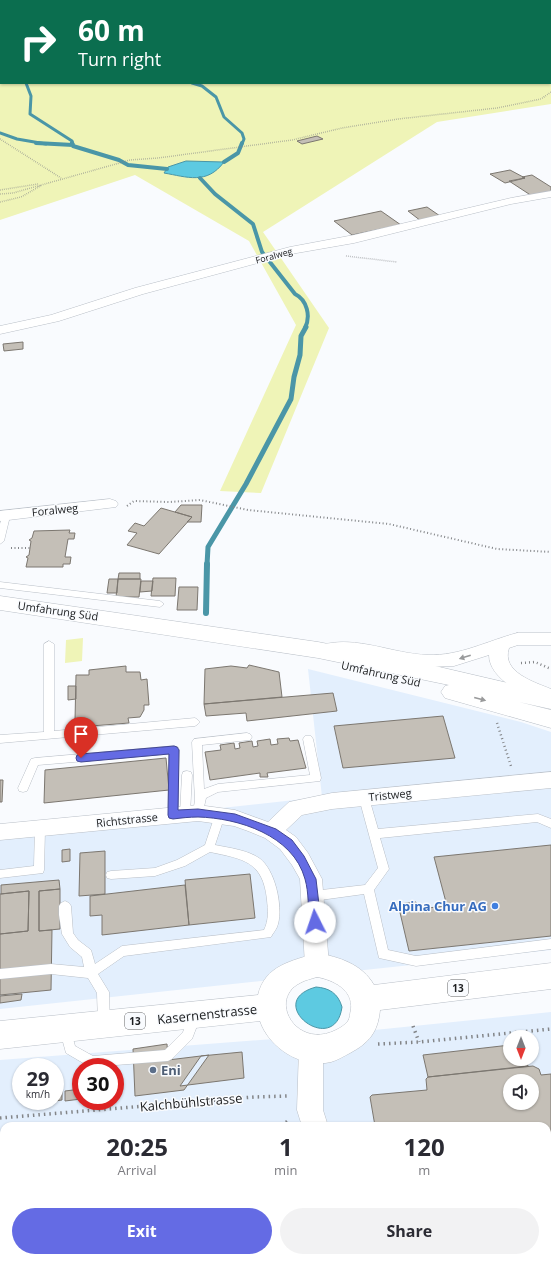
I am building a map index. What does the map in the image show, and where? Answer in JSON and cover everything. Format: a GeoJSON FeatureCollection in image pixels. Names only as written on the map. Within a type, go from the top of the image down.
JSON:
{"type":"FeatureCollection","features":[{"type":"Feature","properties":{"kind":"main road","name":"Umfahrung Süd"},"geometry":{"type":"LineString","coordinates":[[0,603],[318,650],[413,669],[551,700]]}},
{"type":"Feature","properties":{"kind":"main road","name":"Umfahrung Süd"},"geometry":{"type":"LineString","coordinates":[[210,635],[418,683],[551,719]]}},
{"type":"Feature","properties":{"kind":"main road"},"geometry":{"type":"LineString","coordinates":[[317,964],[330,966],[342,971],[360,988],[365,999],[366,1012],[362,1024],[355,1035],[343,1044],[328,1049],[311,1049],[295,1044],[282,1035],[273,1022],[270,1007],[272,994],[278,982],[289,973],[302,967],[317,964]]}},
{"type":"Feature","properties":{"kind":"main road","name":"13"},"geometry":{"type":"LineString","coordinates":[[365,999],[551,976]]}},
{"type":"Feature","properties":{"kind":"main road","name":"Kasernenstrasse"},"geometry":{"type":"LineString","coordinates":[[0,1035],[270,1007]]}},
{"type":"Feature","properties":{"kind":"street","name":"Foralweg"},"geometry":{"type":"LineString","coordinates":[[0,330],[54,318],[132,293],[273,257],[290,251],[354,239],[511,201],[551,194]]}},
{"type":"Feature","properties":{"kind":"street","name":"Foralweg"},"geometry":{"type":"LineString","coordinates":[[3,516],[110,504]]}},
{"type":"Feature","properties":{"kind":"street"},"geometry":{"type":"LineString","coordinates":[[318,650],[352,648],[427,661],[454,660],[517,639],[551,639]]}},
{"type":"Feature","properties":{"kind":"street"},"geometry":{"type":"LineString","coordinates":[[502,644],[498,657],[500,666],[506,675],[551,697]]}},
{"type":"Feature","properties":{"kind":"street","name":"Tristweg"},"geometry":{"type":"LineString","coordinates":[[272,832],[280,821],[296,808],[332,801],[551,780]]}},
{"type":"Feature","properties":{"kind":"street","name":"Richtstrasse"},"geometry":{"type":"LineString","coordinates":[[0,832],[40,829],[189,810],[235,818],[272,832],[288,843],[300,859],[311,879],[317,964]]}},
{"type":"Feature","properties":{"kind":"street"},"geometry":{"type":"LineString","coordinates":[[311,1049],[312,1118]]}},
{"type":"Feature","properties":{"kind":"lane"},"geometry":{"type":"LineString","coordinates":[[0,542],[3,516]]}},
{"type":"Feature","properties":{"kind":"lane"},"geometry":{"type":"LineString","coordinates":[[0,585],[160,604]]}},
{"type":"Feature","properties":{"kind":"lane"},"geometry":{"type":"LineString","coordinates":[[49,644],[49,735]]}},
{"type":"Feature","properties":{"kind":"lane"},"geometry":{"type":"LineString","coordinates":[[0,739],[195,722]]}},
{"type":"Feature","properties":{"kind":"lane"},"geometry":{"type":"LineString","coordinates":[[189,810],[197,742],[247,737]]}},
{"type":"Feature","properties":{"kind":"lane"},"geometry":{"type":"LineString","coordinates":[[189,810],[205,792],[218,788],[316,778],[308,739]]}},
{"type":"Feature","properties":{"kind":"lane"},"geometry":{"type":"LineString","coordinates":[[23,788],[35,762],[174,750],[189,810]]}},
{"type":"Feature","properties":{"kind":"lane"},"geometry":{"type":"LineString","coordinates":[[187,775],[189,810]]}},
{"type":"Feature","properties":{"kind":"lane"},"geometry":{"type":"LineString","coordinates":[[313,896],[368,889],[384,869],[364,798]]}},
{"type":"Feature","properties":{"kind":"lane"},"geometry":{"type":"LineString","coordinates":[[209,848],[220,816]]}},
{"type":"Feature","properties":{"kind":"lane"},"geometry":{"type":"LineString","coordinates":[[374,834],[538,818],[551,824]]}},
{"type":"Feature","properties":{"kind":"lane"},"geometry":{"type":"LineString","coordinates":[[0,874],[39,870],[40,829]]}},
{"type":"Feature","properties":{"kind":"lane"},"geometry":{"type":"LineString","coordinates":[[0,974],[51,969],[90,973],[122,951],[267,934],[273,921],[273,900],[270,882],[259,864],[242,855],[209,848],[181,863],[155,872],[111,875]]}},
{"type":"Feature","properties":{"kind":"lane"},"geometry":{"type":"LineString","coordinates":[[368,889],[383,954],[416,961],[551,944]]}},
{"type":"Feature","properties":{"kind":"lane"},"geometry":{"type":"LineString","coordinates":[[65,906],[65,931],[73,944],[87,954],[90,973],[103,992],[104,1024]]}},
{"type":"Feature","properties":{"kind":"lane"},"geometry":{"type":"LineString","coordinates":[[65,1028],[70,1049],[92,1062],[133,1059],[168,1055],[188,1035],[195,1015]]}},
{"type":"Feature","properties":{"kind":"path"},"geometry":{"type":"LineString","coordinates":[[541,99],[551,92]]}},
{"type":"Feature","properties":{"kind":"path"},"geometry":{"type":"LineString","coordinates":[[0,194],[13,193],[130,160],[158,158],[292,140],[342,128],[496,108],[541,99],[551,95]]}},
{"type":"Feature","properties":{"kind":"path"},"geometry":{"type":"LineString","coordinates":[[0,139],[62,178]]}},
{"type":"Feature","properties":{"kind":"path"},"geometry":{"type":"LineString","coordinates":[[0,190],[49,182]]}},
{"type":"Feature","properties":{"kind":"path"},"geometry":{"type":"LineString","coordinates":[[0,202],[21,197],[49,182]]}},
{"type":"Feature","properties":{"kind":"path"},"geometry":{"type":"LineString","coordinates":[[127,506],[134,501],[169,502],[200,500],[243,509],[290,516],[389,524],[497,549],[551,552]]}},
{"type":"Feature","properties":{"kind":"path"},"geometry":{"type":"LineString","coordinates":[[8,548],[30,548]]}},
{"type":"Feature","properties":{"kind":"path"},"geometry":{"type":"LineString","coordinates":[[515,665],[526,662],[535,662],[551,669]]}},
{"type":"Feature","properties":{"kind":"path"},"geometry":{"type":"LineString","coordinates":[[498,717],[497,724],[518,783]]}},
{"type":"Feature","properties":{"kind":"path"},"geometry":{"type":"LineString","coordinates":[[413,1026],[419,1042]]}},
{"type":"Feature","properties":{"kind":"path"},"geometry":{"type":"LineString","coordinates":[[376,1044],[419,1042],[551,1029]]}},
{"type":"Feature","properties":{"kind":"path","name":"Kalchbühlstrasse"},"geometry":{"type":"LineString","coordinates":[[0,1118],[254,1096],[287,1095]]}},
{"type":"Feature","properties":{"kind":"shaded area"},"geometry":{"type":"Polygon","coordinates":[[[308,669],[521,722],[551,732],[551,950],[0,1009],[0,832],[322,797],[308,669]]]}},
{"type":"Feature","properties":{"kind":"shaded area"},"geometry":{"type":"Polygon","coordinates":[[[551,1012],[551,1122],[0,1122],[0,1060],[12,1059],[12,1110],[64,1110],[64,1058],[26,1058],[325,1035],[551,1012]]]}},
{"type":"Feature","properties":{"kind":"green space"},"geometry":{"type":"Polygon","coordinates":[[[0,84],[551,84],[551,104],[437,122],[263,232],[329,328],[261,493],[220,491],[296,325],[249,241],[135,175],[0,220],[0,84]]]}},
{"type":"Feature","properties":{"kind":"green space"},"geometry":{"type":"Polygon","coordinates":[[[83,638],[82,661],[65,663],[66,640],[83,638]]]}},
{"type":"Feature","properties":{"kind":"water"},"geometry":{"type":"Polygon","coordinates":[[[186,161],[224,162],[211,174],[204,177],[196,178],[164,173],[168,167],[186,161]]]}},
{"type":"Feature","properties":{"kind":"water"},"geometry":{"type":"Polygon","coordinates":[[[316,987],[332,992],[338,998],[342,1007],[337,1022],[327,1028],[316,1027],[306,1022],[298,1014],[296,1004],[301,994],[316,987]]]}},
{"type":"Feature","properties":{"kind":"building"},"geometry":{"type":"Polygon","coordinates":[[[317,136],[323,139],[302,144],[297,141],[317,136]]]}},
{"type":"Feature","properties":{"kind":"building"},"geometry":{"type":"Polygon","coordinates":[[[510,170],[525,178],[505,183],[490,174],[510,170]]]}},
{"type":"Feature","properties":{"kind":"building"},"geometry":{"type":"Polygon","coordinates":[[[532,175],[551,187],[551,192],[532,196],[509,181],[532,175]]]}},
{"type":"Feature","properties":{"kind":"building"},"geometry":{"type":"Polygon","coordinates":[[[427,207],[440,216],[421,221],[408,211],[427,207]]]}},
{"type":"Feature","properties":{"kind":"building"},"geometry":{"type":"Polygon","coordinates":[[[381,211],[401,225],[352,235],[334,221],[381,211]]]}},
{"type":"Feature","properties":{"kind":"building"},"geometry":{"type":"Polygon","coordinates":[[[23,342],[23,349],[4,351],[3,344],[23,342]]]}},
{"type":"Feature","properties":{"kind":"building"},"geometry":{"type":"Polygon","coordinates":[[[181,505],[202,505],[201,522],[187,522],[192,517],[175,512],[181,505]]]}},
{"type":"Feature","properties":{"kind":"building"},"geometry":{"type":"Polygon","coordinates":[[[161,508],[192,517],[159,554],[127,545],[137,533],[128,531],[135,523],[144,526],[161,508]]]}},
{"type":"Feature","properties":{"kind":"building"},"geometry":{"type":"Polygon","coordinates":[[[70,530],[69,533],[75,533],[74,539],[68,539],[65,557],[71,557],[70,564],[63,564],[63,567],[26,567],[28,558],[26,557],[29,555],[31,541],[29,540],[32,538],[34,531],[70,530]]]}},
{"type":"Feature","properties":{"kind":"building"},"geometry":{"type":"Polygon","coordinates":[[[119,573],[140,573],[140,579],[118,579],[119,573]]]}},
{"type":"Feature","properties":{"kind":"building"},"geometry":{"type":"Polygon","coordinates":[[[153,578],[176,578],[175,596],[151,596],[153,578]]]}},
{"type":"Feature","properties":{"kind":"building"},"geometry":{"type":"Polygon","coordinates":[[[109,579],[118,579],[117,593],[107,593],[109,579]]]}},
{"type":"Feature","properties":{"kind":"building"},"geometry":{"type":"Polygon","coordinates":[[[118,579],[141,579],[139,597],[116,597],[118,579]]]}},
{"type":"Feature","properties":{"kind":"building"},"geometry":{"type":"Polygon","coordinates":[[[141,581],[153,581],[152,591],[140,592],[141,581]]]}},
{"type":"Feature","properties":{"kind":"building"},"geometry":{"type":"Polygon","coordinates":[[[179,587],[198,587],[197,610],[177,610],[179,587]]]}},
{"type":"Feature","properties":{"kind":"building"},"geometry":{"type":"Polygon","coordinates":[[[249,665],[279,672],[282,697],[204,704],[205,669],[231,666],[247,668],[249,665]]]}},
{"type":"Feature","properties":{"kind":"building"},"geometry":{"type":"Polygon","coordinates":[[[126,666],[126,672],[140,672],[141,680],[147,679],[149,705],[144,705],[144,710],[140,717],[128,718],[129,723],[91,726],[91,721],[75,720],[76,675],[89,675],[89,670],[126,666]]]}},
{"type":"Feature","properties":{"kind":"building"},"geometry":{"type":"Polygon","coordinates":[[[68,686],[76,686],[76,699],[68,700],[68,686]]]}},
{"type":"Feature","properties":{"kind":"building"},"geometry":{"type":"Polygon","coordinates":[[[333,693],[337,711],[247,721],[246,713],[206,716],[204,704],[333,693]]]}},
{"type":"Feature","properties":{"kind":"building"},"geometry":{"type":"Polygon","coordinates":[[[443,716],[455,758],[343,768],[334,726],[443,716]]]}},
{"type":"Feature","properties":{"kind":"building"},"geometry":{"type":"Polygon","coordinates":[[[289,738],[290,741],[298,740],[306,768],[267,773],[268,777],[260,777],[260,773],[210,780],[205,752],[221,750],[220,745],[234,743],[235,749],[240,748],[239,743],[252,741],[253,747],[258,746],[257,741],[270,739],[271,745],[278,744],[277,739],[289,738]]]}},
{"type":"Feature","properties":{"kind":"building"},"geometry":{"type":"Polygon","coordinates":[[[166,758],[169,790],[44,803],[45,770],[166,758]]]}},
{"type":"Feature","properties":{"kind":"building"},"geometry":{"type":"Polygon","coordinates":[[[0,780],[3,780],[2,802],[0,802],[0,780]]]}},
{"type":"Feature","properties":{"kind":"building"},"geometry":{"type":"Polygon","coordinates":[[[551,845],[551,936],[409,951],[398,904],[416,902],[417,909],[447,906],[434,857],[551,845]]]}},
{"type":"Feature","properties":{"kind":"building"},"geometry":{"type":"Polygon","coordinates":[[[70,849],[70,861],[62,862],[62,850],[70,849]]]}},
{"type":"Feature","properties":{"kind":"building"},"geometry":{"type":"Polygon","coordinates":[[[105,851],[105,894],[79,896],[80,853],[105,851]]]}},
{"type":"Feature","properties":{"kind":"building"},"geometry":{"type":"Polygon","coordinates":[[[250,874],[255,918],[189,925],[185,880],[250,874]]]}},
{"type":"Feature","properties":{"kind":"building"},"geometry":{"type":"Polygon","coordinates":[[[59,880],[60,889],[39,891],[39,931],[52,930],[51,990],[0,995],[0,934],[28,931],[29,891],[1,894],[1,885],[59,880]]]}},
{"type":"Feature","properties":{"kind":"building"},"geometry":{"type":"Polygon","coordinates":[[[185,885],[189,925],[102,935],[102,915],[90,916],[90,896],[185,885]]]}},
{"type":"Feature","properties":{"kind":"building"},"geometry":{"type":"Polygon","coordinates":[[[60,889],[60,929],[39,931],[39,891],[60,889]]]}},
{"type":"Feature","properties":{"kind":"building"},"geometry":{"type":"Polygon","coordinates":[[[29,891],[28,931],[0,934],[0,894],[29,891]]]}},
{"type":"Feature","properties":{"kind":"building"},"geometry":{"type":"Polygon","coordinates":[[[22,994],[21,1000],[0,1003],[0,996],[22,994]]]}},
{"type":"Feature","properties":{"kind":"building"},"geometry":{"type":"Polygon","coordinates":[[[167,1044],[168,1060],[209,1055],[184,1090],[135,1096],[133,1049],[167,1044]]]}},
{"type":"Feature","properties":{"kind":"building"},"geometry":{"type":"Polygon","coordinates":[[[503,1046],[503,1066],[528,1066],[428,1077],[423,1055],[503,1046]]]}},
{"type":"Feature","properties":{"kind":"building"},"geometry":{"type":"Polygon","coordinates":[[[242,1052],[244,1078],[180,1086],[201,1056],[242,1052]]]}},
{"type":"Feature","properties":{"kind":"building"},"geometry":{"type":"Polygon","coordinates":[[[533,1066],[539,1069],[541,1075],[551,1074],[551,1122],[374,1122],[370,1097],[372,1095],[427,1090],[426,1079],[428,1077],[533,1066]]]}},
{"type":"Feature","properties":{"kind":"building"},"geometry":{"type":"Polygon","coordinates":[[[72,1090],[72,1100],[65,1101],[65,1091],[72,1090]]]}},
{"type":"Feature","properties":{"kind":"waterway"},"geometry":{"type":"LineString","coordinates":[[26,84],[31,96],[30,114],[72,141],[73,144]]}},
{"type":"Feature","properties":{"kind":"waterway"},"geometry":{"type":"LineString","coordinates":[[195,84],[202,86],[216,97],[224,117],[242,133],[244,139],[242,144]]}},
{"type":"Feature","properties":{"kind":"waterway"},"geometry":{"type":"LineString","coordinates":[[0,133],[17,139],[42,143]]}},
{"type":"Feature","properties":{"kind":"waterway"},"geometry":{"type":"LineString","coordinates":[[36,143],[42,143]]}},
{"type":"Feature","properties":{"kind":"waterway"},"geometry":{"type":"LineString","coordinates":[[42,143],[73,145]]}},
{"type":"Feature","properties":{"kind":"waterway"},"geometry":{"type":"LineString","coordinates":[[224,162],[238,153],[242,143]]}},
{"type":"Feature","properties":{"kind":"waterway"},"geometry":{"type":"LineString","coordinates":[[73,145],[119,160],[128,165],[167,169]]}},
{"type":"Feature","properties":{"kind":"waterway"},"geometry":{"type":"LineString","coordinates":[[200,178],[215,194],[253,224],[262,252],[295,294],[305,304],[308,314],[305,328]]}},
{"type":"Feature","properties":{"kind":"waterway"},"geometry":{"type":"LineString","coordinates":[[207,565],[208,547],[246,484],[291,399],[294,377],[300,355],[301,336],[306,327]]}},
{"type":"Feature","properties":{"kind":"waterway"},"geometry":{"type":"LineString","coordinates":[[206,613],[207,564]]}},
{"type":"Feature","properties":{"kind":"place","name":"Alpina Chur AG"},"geometry":{"type":"Point","coordinates":[495,906]}},
{"type":"Feature","properties":{"kind":"place","name":"Eni"},"geometry":{"type":"Point","coordinates":[153,1070]}},
{"type":"Feature","properties":{"kind":"route"},"geometry":{"type":"LineString","coordinates":[[81,758],[174,750],[173,815],[198,813],[235,818],[272,832],[288,843],[300,859],[311,879],[315,922]]}}]}
